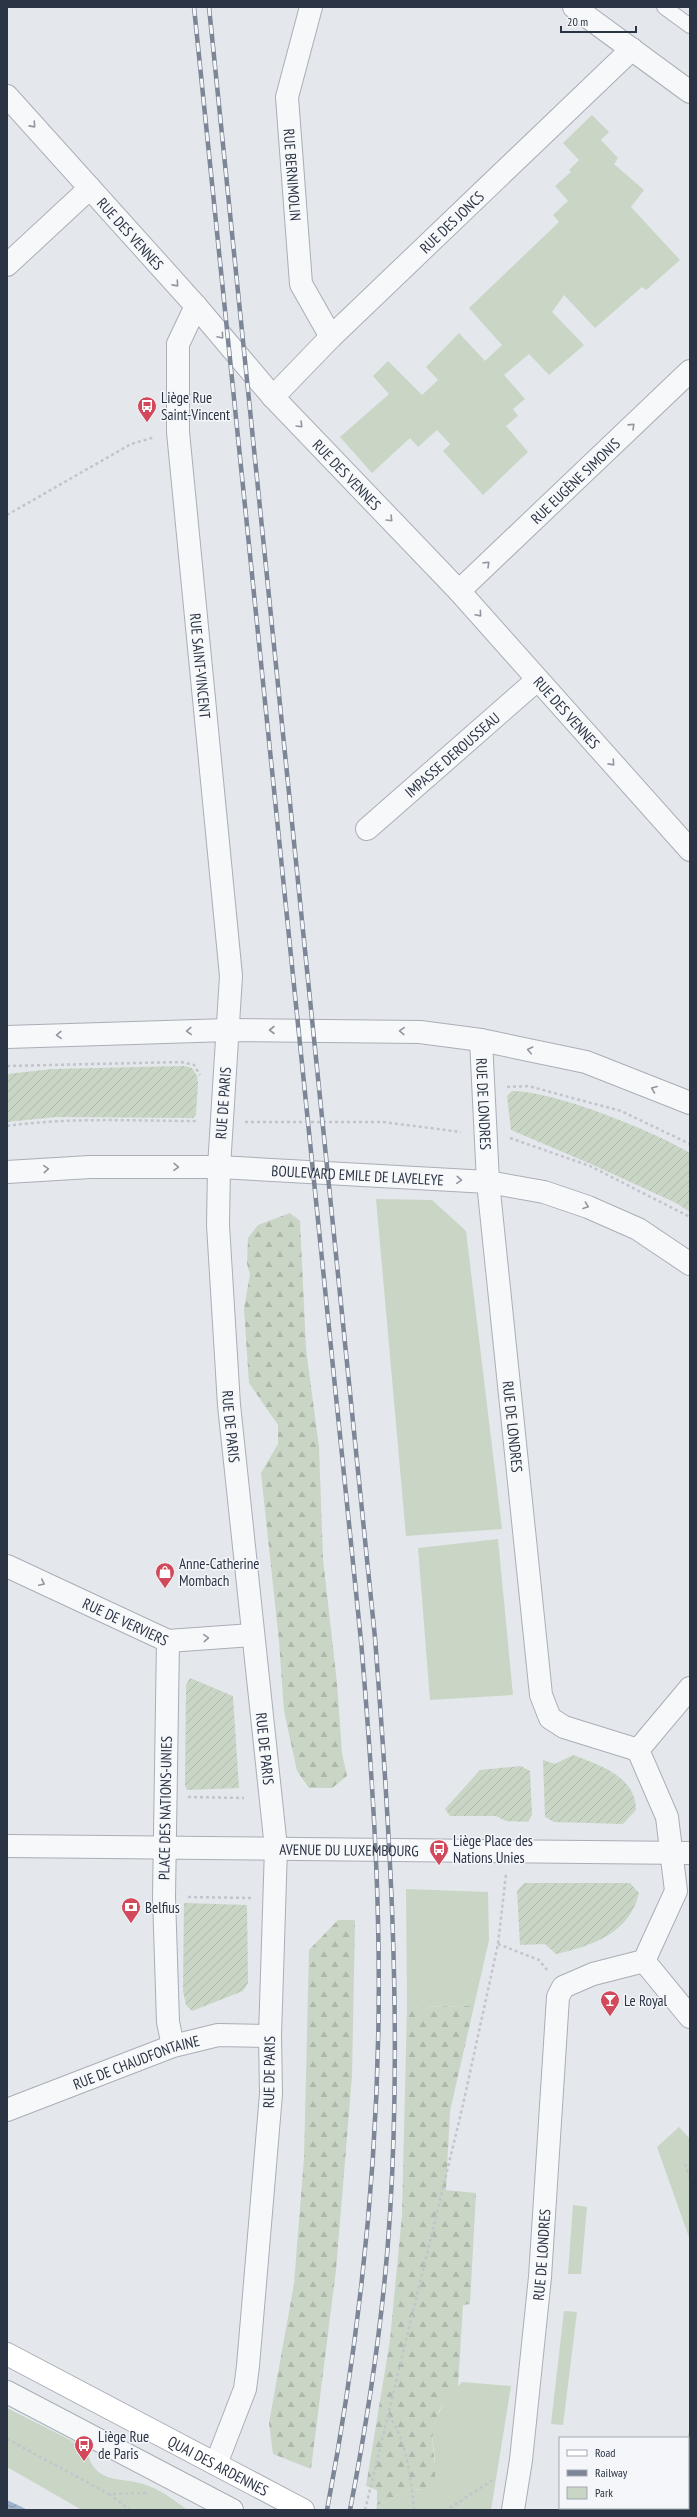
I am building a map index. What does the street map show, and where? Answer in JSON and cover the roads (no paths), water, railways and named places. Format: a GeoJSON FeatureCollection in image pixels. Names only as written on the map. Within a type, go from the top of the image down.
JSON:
{"type":"FeatureCollection","features":[{"type":"Feature","properties":{"kind":"main road","name":"QUAI DES ARDENNES"},"geometry":{"type":"LineString","coordinates":[[7,2354],[303,2510]]}},
{"type":"Feature","properties":{"kind":"street","name":"RUE BERNIMOLIN"},"geometry":{"type":"LineString","coordinates":[[311,7],[287,97],[301,284],[331,337]]}},
{"type":"Feature","properties":{"kind":"street"},"geometry":{"type":"LineString","coordinates":[[574,7],[690,92]]}},
{"type":"Feature","properties":{"kind":"street","name":"RUE DES JONCS"},"geometry":{"type":"LineString","coordinates":[[273,397],[331,337],[632,49]]}},
{"type":"Feature","properties":{"kind":"street","name":"RUE DES VENNES"},"geometry":{"type":"LineString","coordinates":[[7,96],[196,306],[273,397],[459,590],[690,850]]}},
{"type":"Feature","properties":{"kind":"street"},"geometry":{"type":"LineString","coordinates":[[7,265],[90,188]]}},
{"type":"Feature","properties":{"kind":"street","name":"RUE SAINT-VINCENT"},"geometry":{"type":"LineString","coordinates":[[196,306],[178,344],[178,432],[231,976],[228,1030]]}},
{"type":"Feature","properties":{"kind":"street","name":"RUE EUGÈNE SIMONIS"},"geometry":{"type":"LineString","coordinates":[[459,590],[690,371]]}},
{"type":"Feature","properties":{"kind":"street","name":"IMPASSE DEROUSSEAU"},"geometry":{"type":"LineString","coordinates":[[367,829],[538,680]]}},
{"type":"Feature","properties":{"kind":"street"},"geometry":{"type":"LineString","coordinates":[[7,1037],[228,1030],[420,1032],[481,1040],[586,1062],[690,1103]]}},
{"type":"Feature","properties":{"kind":"street","name":"RUE DE PARIS"},"geometry":{"type":"LineString","coordinates":[[216,2464],[246,2389],[271,2094],[270,2036],[276,1848],[252,1635],[229,1406],[218,1225],[221,1121],[228,1030]]}},
{"type":"Feature","properties":{"kind":"street","name":"RUE DE LONDRES"},"geometry":{"type":"LineString","coordinates":[[481,1040],[484,1136],[488,1182],[541,1695],[550,1718],[564,1726],[638,1750]]}},
{"type":"Feature","properties":{"kind":"street","name":"BOULEVARD EMILE DE LAVELEYE"},"geometry":{"type":"LineString","coordinates":[[7,1172],[90,1167],[219,1167],[488,1182],[544,1192],[588,1207],[638,1228],[690,1264]]}},
{"type":"Feature","properties":{"kind":"street","name":"RUE DE VERVIERS"},"geometry":{"type":"LineString","coordinates":[[7,1566],[168,1640],[252,1635]]}},
{"type":"Feature","properties":{"kind":"street","name":"PLACE DES NATIONS-UNIES"},"geometry":{"type":"LineString","coordinates":[[168,1640],[164,1848],[168,2022],[173,2046]]}},
{"type":"Feature","properties":{"kind":"street"},"geometry":{"type":"LineString","coordinates":[[690,1688],[638,1750],[668,1817],[681,1853],[676,1891],[644,1961],[690,2017]]}},
{"type":"Feature","properties":{"kind":"street","name":"AVENUE DU LUXEMBOURG"},"geometry":{"type":"LineString","coordinates":[[7,1846],[681,1853]]}},
{"type":"Feature","properties":{"kind":"street","name":"RUE DE LONDRES"},"geometry":{"type":"LineString","coordinates":[[513,2510],[521,2460],[540,2277],[560,1992],[593,1974],[644,1961]]}},
{"type":"Feature","properties":{"kind":"street","name":"RUE DE CHAUDFONTAINE"},"geometry":{"type":"LineString","coordinates":[[7,2110],[173,2046],[218,2035],[270,2036]]}},
{"type":"Feature","properties":{"kind":"street"},"geometry":{"type":"LineString","coordinates":[[7,2392],[232,2510]]}},
{"type":"Feature","properties":{"kind":"lane"},"geometry":{"type":"LineString","coordinates":[[664,7],[690,26]]}},
{"type":"Feature","properties":{"kind":"water"},"geometry":{"type":"Polygon","coordinates":[[[7,2500],[28,2510],[7,2510],[7,2500]]]}},
{"type":"Feature","properties":{"kind":"railway"},"geometry":{"type":"LineString","coordinates":[[194,7],[361,1641],[374,1816],[379,1995],[374,2143],[361,2290],[340,2437],[327,2510]]}},
{"type":"Feature","properties":{"kind":"railway"},"geometry":{"type":"LineString","coordinates":[[209,7],[375,1638],[390,1854],[393,1926],[395,2070],[390,2214],[380,2325],[350,2510]]}},
{"type":"Feature","properties":{"kind":"place","name":"Liège Rue Saint-Vincent"},"geometry":{"type":"Point","coordinates":[147,423]}},
{"type":"Feature","properties":{"kind":"place","name":"Anne-Catherine Mombach"},"geometry":{"type":"Point","coordinates":[165,1589]}},
{"type":"Feature","properties":{"kind":"place","name":"Liège Place des Nations Unies"},"geometry":{"type":"Point","coordinates":[439,1866]}},
{"type":"Feature","properties":{"kind":"place","name":"Belfius"},"geometry":{"type":"Point","coordinates":[131,1924]}},
{"type":"Feature","properties":{"kind":"place","name":"Le Royal"},"geometry":{"type":"Point","coordinates":[610,2017]}},
{"type":"Feature","properties":{"kind":"place","name":"Liège Rue de Paris"},"geometry":{"type":"Point","coordinates":[84,2462]}}]}
